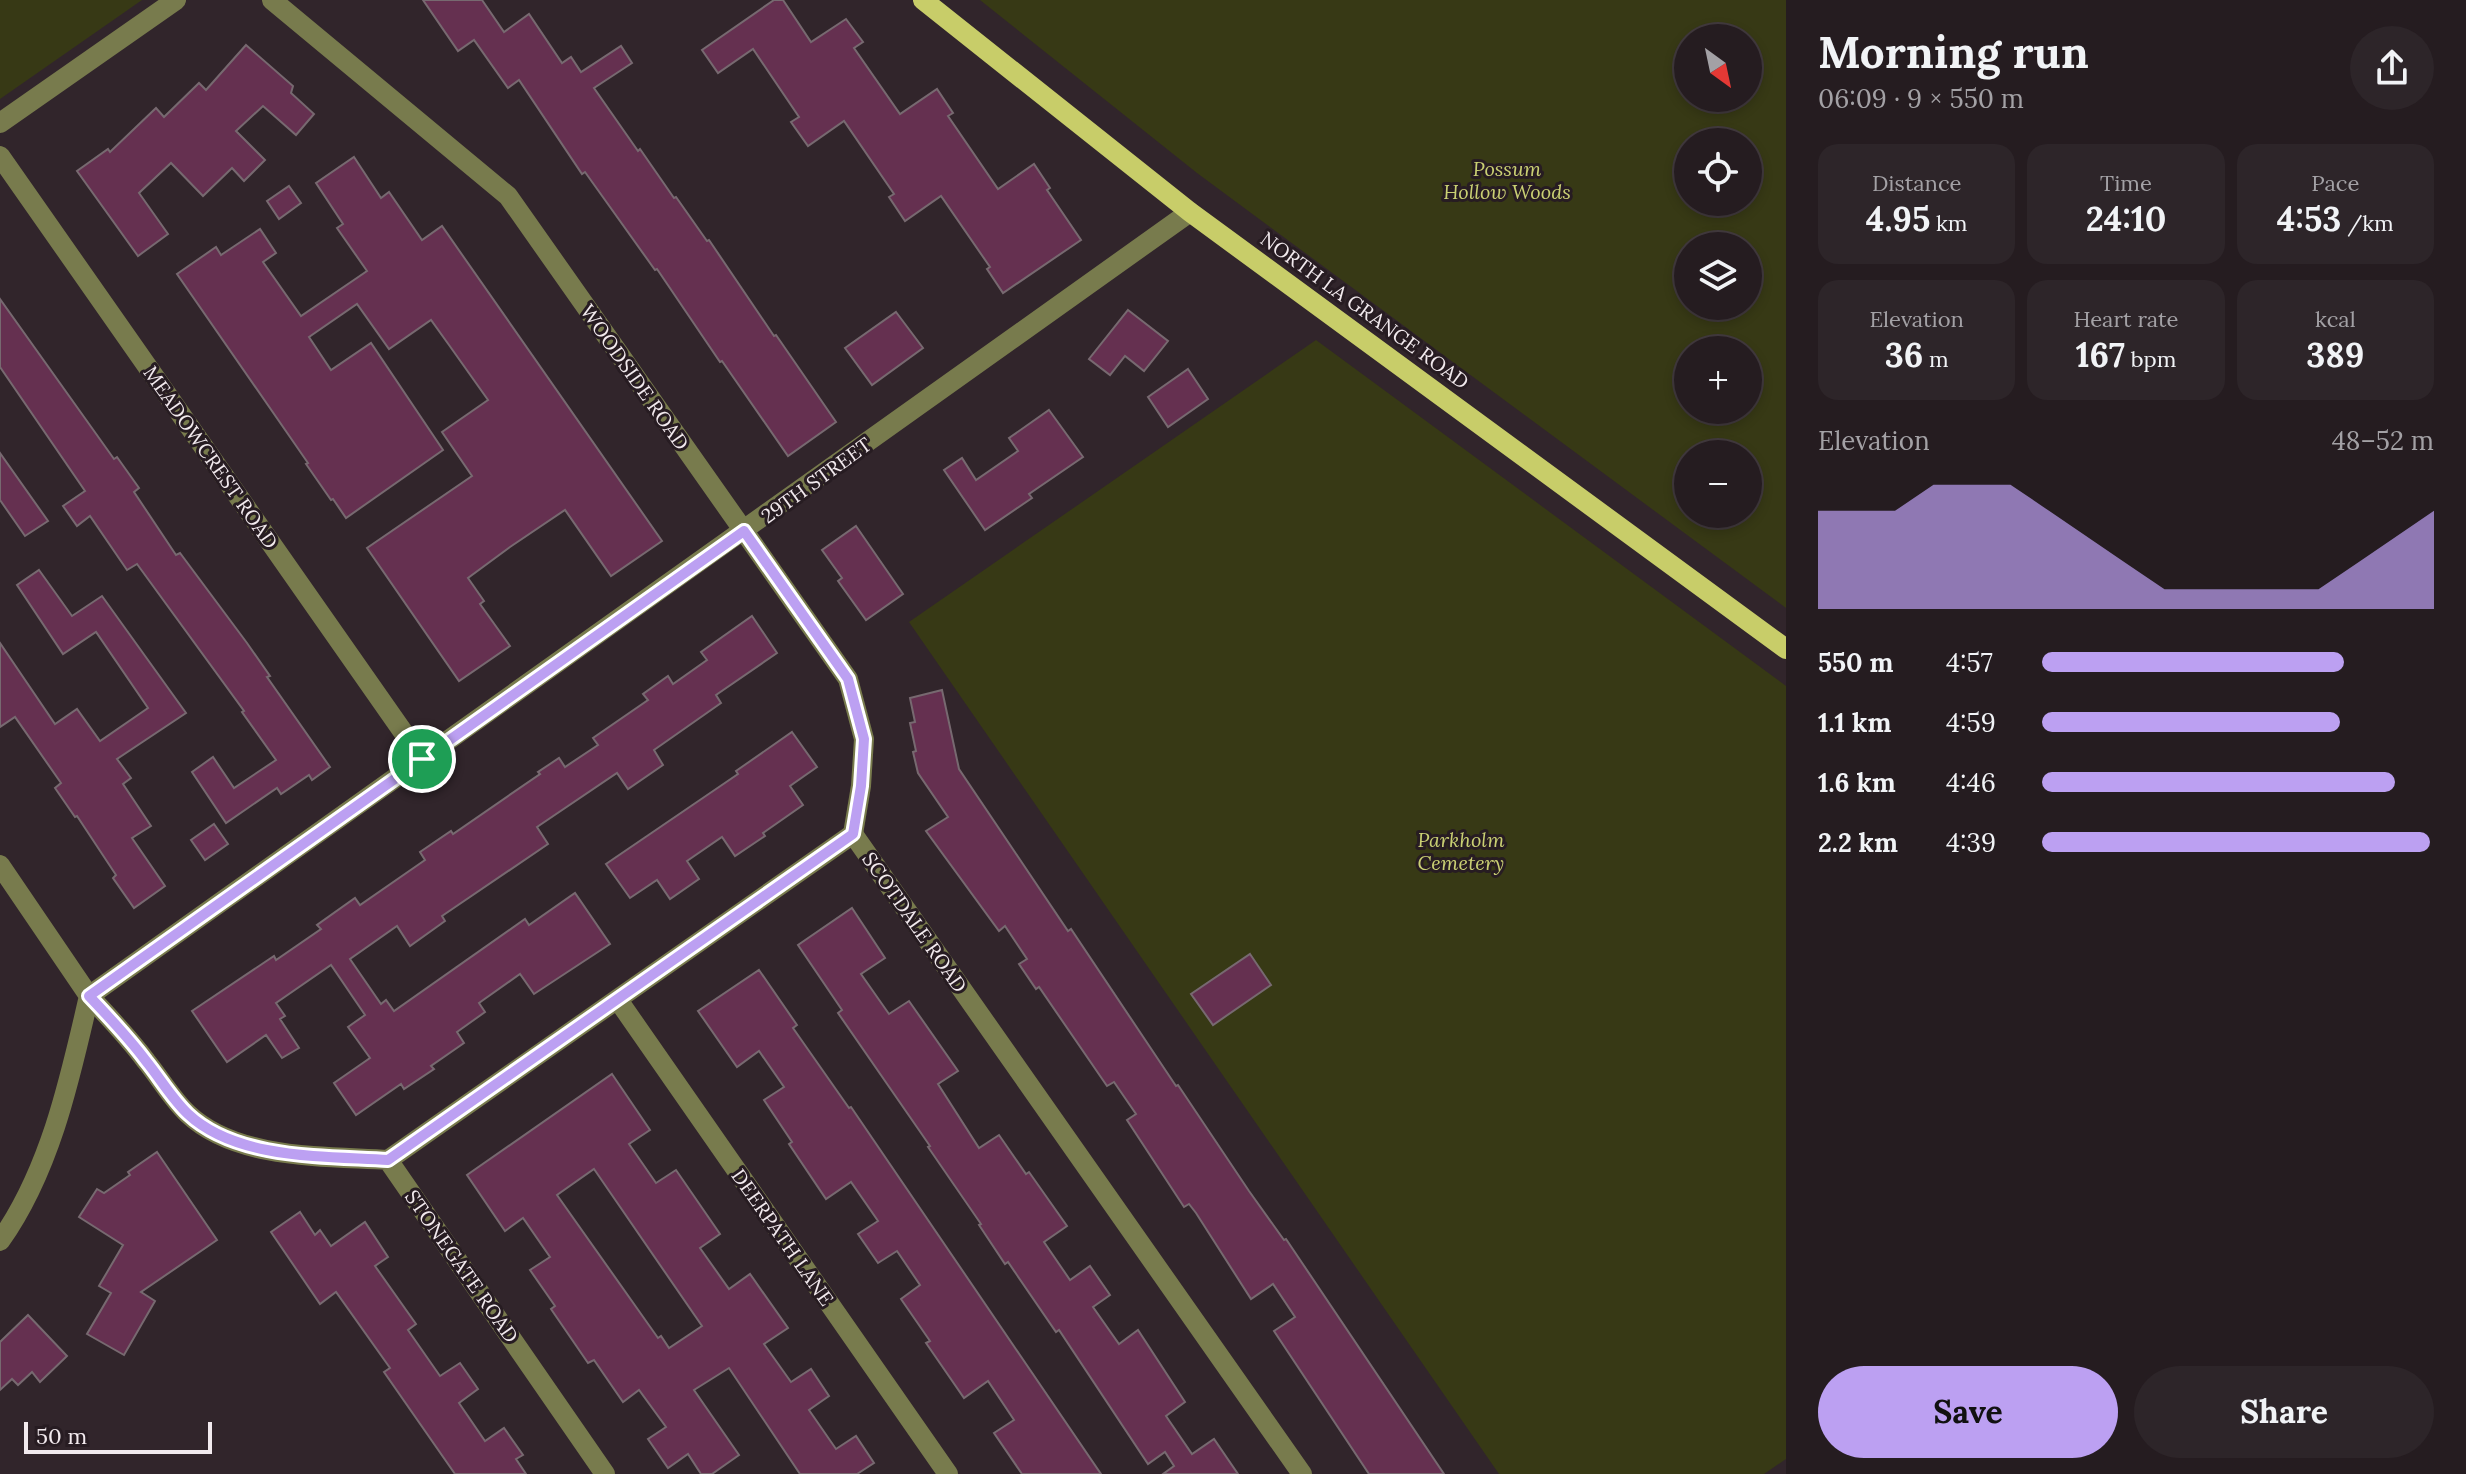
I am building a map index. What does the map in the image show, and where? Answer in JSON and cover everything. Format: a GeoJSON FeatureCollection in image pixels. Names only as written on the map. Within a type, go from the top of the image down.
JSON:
{"type":"FeatureCollection","features":[{"type":"Feature","properties":{"kind":"main road","name":"NORTH LA GRANGE ROAD"},"geometry":{"type":"LineString","coordinates":[[923,0],[1190,212],[1786,649]]}},
{"type":"Feature","properties":{"kind":"street"},"geometry":{"type":"LineString","coordinates":[[0,123],[176,0]]}},
{"type":"Feature","properties":{"kind":"street","name":"WOODSIDE ROAD"},"geometry":{"type":"LineString","coordinates":[[272,0],[508,196],[848,679],[864,739],[861,786],[853,834]]}},
{"type":"Feature","properties":{"kind":"street","name":"MEADOWCREST ROAD"},"geometry":{"type":"LineString","coordinates":[[0,156],[422,759]]}},
{"type":"Feature","properties":{"kind":"street","name":"29TH STREET"},"geometry":{"type":"LineString","coordinates":[[89,996],[1190,212]]}},
{"type":"Feature","properties":{"kind":"street","name":"SCOTDALE ROAD"},"geometry":{"type":"LineString","coordinates":[[388,1160],[853,834],[1302,1474]]}},
{"type":"Feature","properties":{"kind":"street"},"geometry":{"type":"LineString","coordinates":[[0,865],[89,996],[144,1057],[187,1113],[225,1139],[264,1149],[388,1160]]}},
{"type":"Feature","properties":{"kind":"street"},"geometry":{"type":"LineString","coordinates":[[0,1241],[22,1205],[52,1135],[89,996]]}},
{"type":"Feature","properties":{"kind":"street","name":"DEERPATH LANE"},"geometry":{"type":"LineString","coordinates":[[618,1000],[948,1474]]}},
{"type":"Feature","properties":{"kind":"street","name":"STONEGATE ROAD"},"geometry":{"type":"LineString","coordinates":[[388,1160],[605,1474]]}},
{"type":"Feature","properties":{"kind":"green space"},"geometry":{"type":"Polygon","coordinates":[[[0,0],[142,0],[0,99],[0,0]]]}},
{"type":"Feature","properties":{"kind":"green space","name":"Possum Hollow Woods"},"geometry":{"type":"Polygon","coordinates":[[[980,0],[1786,0],[1786,608],[1678,528],[1762,528],[1762,440],[1674,440],[1674,525],[1197,173],[980,0]]]}},
{"type":"Feature","properties":{"kind":"green space","name":"Parkholm Cemetery"},"geometry":{"type":"Polygon","coordinates":[[[1316,340],[1786,686],[1786,1459],[1764,1474],[1499,1474],[909,622],[1316,340]]]}},
{"type":"Feature","properties":{"kind":"building"},"geometry":{"type":"Polygon","coordinates":[[[423,0],[482,0],[504,32],[529,14],[562,63],[571,57],[581,72],[621,46],[632,63],[594,88],[638,151],[640,149],[674,198],[709,240],[836,422],[788,456],[657,269],[585,172],[582,174],[519,80],[508,88],[474,40],[458,51],[423,0]]]}},
{"type":"Feature","properties":{"kind":"building"},"geometry":{"type":"Polygon","coordinates":[[[774,0],[783,0],[811,42],[846,19],[863,42],[854,48],[900,114],[937,89],[953,113],[948,116],[998,189],[1034,164],[1050,188],[1047,190],[1081,240],[1003,293],[987,269],[990,267],[941,196],[905,221],[889,197],[894,194],[844,121],[808,146],[791,122],[799,117],[753,49],[718,73],[702,50],[774,0]]]}},
{"type":"Feature","properties":{"kind":"building"},"geometry":{"type":"Polygon","coordinates":[[[246,45],[293,86],[291,93],[314,114],[296,135],[263,106],[236,131],[265,160],[244,181],[232,168],[203,196],[171,163],[139,193],[168,234],[138,256],[77,171],[108,149],[110,152],[156,108],[164,117],[199,83],[206,90],[246,45]]]}},
{"type":"Feature","properties":{"kind":"building"},"geometry":{"type":"Polygon","coordinates":[[[354,157],[381,198],[389,192],[422,240],[442,226],[662,541],[611,576],[565,510],[510,547],[468,578],[484,601],[480,604],[510,646],[459,681],[367,548],[472,476],[442,432],[488,400],[431,320],[389,349],[357,304],[309,337],[331,370],[371,343],[443,450],[346,518],[177,274],[216,247],[221,255],[260,229],[276,253],[263,262],[301,316],[367,271],[337,228],[343,224],[316,183],[354,157]]]}},
{"type":"Feature","properties":{"kind":"building"},"geometry":{"type":"Polygon","coordinates":[[[289,186],[301,203],[279,219],[267,201],[289,186]]]}},
{"type":"Feature","properties":{"kind":"building"},"geometry":{"type":"Polygon","coordinates":[[[0,299],[114,459],[117,457],[139,488],[134,492],[176,555],[180,553],[247,643],[330,767],[312,780],[309,775],[281,794],[277,788],[226,823],[192,772],[213,757],[234,788],[276,760],[137,564],[127,570],[90,516],[77,526],[63,506],[85,491],[0,367],[0,299]]]}},
{"type":"Feature","properties":{"kind":"building"},"geometry":{"type":"Polygon","coordinates":[[[1128,310],[1168,341],[1144,371],[1125,356],[1110,375],[1089,359],[1128,310]]]}},
{"type":"Feature","properties":{"kind":"building"},"geometry":{"type":"Polygon","coordinates":[[[896,312],[923,348],[872,385],[845,348],[896,312]]]}},
{"type":"Feature","properties":{"kind":"building"},"geometry":{"type":"Polygon","coordinates":[[[1188,369],[1208,399],[1168,427],[1148,397],[1188,369]]]}},
{"type":"Feature","properties":{"kind":"building"},"geometry":{"type":"Polygon","coordinates":[[[1049,410],[1083,457],[1029,494],[1032,498],[985,530],[944,470],[962,458],[976,480],[1018,451],[1009,438],[1049,410]]]}},
{"type":"Feature","properties":{"kind":"building"},"geometry":{"type":"Polygon","coordinates":[[[0,453],[48,521],[25,536],[0,500],[0,453]]]}},
{"type":"Feature","properties":{"kind":"building"},"geometry":{"type":"Polygon","coordinates":[[[856,526],[903,594],[866,620],[838,581],[842,578],[822,550],[856,526]]]}},
{"type":"Feature","properties":{"kind":"building"},"geometry":{"type":"Polygon","coordinates":[[[39,570],[72,616],[102,596],[186,713],[117,759],[131,778],[123,784],[151,826],[132,838],[165,886],[134,908],[113,878],[116,875],[55,788],[61,783],[15,717],[0,727],[0,643],[55,724],[77,709],[100,741],[148,708],[96,632],[63,654],[17,585],[39,570]]]}},
{"type":"Feature","properties":{"kind":"building"},"geometry":{"type":"Polygon","coordinates":[[[752,616],[777,653],[716,695],[721,703],[654,750],[663,765],[628,789],[617,773],[537,827],[548,844],[442,916],[445,921],[410,946],[397,926],[350,959],[381,1004],[386,1000],[394,1011],[525,919],[529,925],[575,893],[610,944],[534,994],[520,974],[479,1003],[485,1012],[457,1032],[464,1043],[431,1066],[434,1069],[404,1089],[401,1084],[356,1115],[334,1083],[370,1058],[348,1027],[365,1015],[331,965],[276,1003],[285,1016],[280,1019],[299,1048],[282,1058],[266,1035],[227,1062],[192,1011],[274,956],[276,960],[321,929],[317,925],[355,898],[360,905],[425,860],[420,852],[451,831],[453,834],[559,758],[565,767],[598,745],[593,738],[648,700],[643,694],[668,676],[673,684],[707,660],[701,652],[752,616]]]}},
{"type":"Feature","properties":{"kind":"building"},"geometry":{"type":"Polygon","coordinates":[[[942,690],[959,769],[1068,931],[1071,929],[1176,1086],[1286,1239],[1444,1474],[1369,1474],[1274,1331],[1295,1317],[1273,1284],[1251,1299],[1196,1213],[1189,1204],[1184,1207],[1127,1120],[1136,1114],[1114,1082],[1107,1086],[1039,987],[1036,989],[1019,964],[1027,959],[1005,926],[999,931],[926,831],[948,817],[918,773],[913,752],[916,751],[910,723],[915,722],[910,698],[942,690]]]}},
{"type":"Feature","properties":{"kind":"building"},"geometry":{"type":"Polygon","coordinates":[[[792,732],[817,767],[790,786],[803,805],[735,856],[722,837],[687,861],[699,879],[670,899],[657,880],[630,898],[606,864],[738,774],[736,771],[792,732]]]}},
{"type":"Feature","properties":{"kind":"building"},"geometry":{"type":"Polygon","coordinates":[[[214,824],[228,844],[205,860],[191,840],[214,824]]]}},
{"type":"Feature","properties":{"kind":"building"},"geometry":{"type":"Polygon","coordinates":[[[852,908],[885,958],[861,974],[889,1014],[909,1001],[958,1071],[938,1084],[979,1148],[999,1135],[1026,1174],[1029,1172],[1067,1226],[1044,1242],[1070,1280],[1090,1266],[1110,1295],[1093,1307],[1119,1344],[1138,1330],[1185,1402],[1166,1416],[1192,1454],[1214,1439],[1238,1474],[1163,1474],[1174,1466],[1165,1452],[1148,1464],[1059,1330],[1056,1332],[1008,1262],[1005,1264],[930,1146],[838,1013],[842,1010],[798,945],[852,908]]]}},
{"type":"Feature","properties":{"kind":"building"},"geometry":{"type":"Polygon","coordinates":[[[1250,954],[1271,985],[1213,1025],[1191,994],[1250,954]]]}},
{"type":"Feature","properties":{"kind":"building"},"geometry":{"type":"Polygon","coordinates":[[[759,970],[797,1025],[793,1028],[851,1107],[1101,1474],[1022,1474],[994,1433],[1014,1420],[988,1381],[964,1398],[926,1343],[930,1341],[901,1299],[920,1285],[897,1251],[878,1263],[858,1234],[878,1221],[851,1182],[826,1199],[764,1100],[784,1087],[759,1051],[737,1067],[698,1011],[759,970]]]}},
{"type":"Feature","properties":{"kind":"building"},"geometry":{"type":"Polygon","coordinates":[[[612,1074],[650,1130],[629,1144],[656,1183],[676,1170],[720,1234],[700,1248],[729,1289],[750,1274],[788,1328],[764,1344],[791,1382],[811,1369],[829,1396],[809,1410],[836,1449],[856,1436],[874,1463],[857,1474],[800,1474],[729,1368],[694,1390],[739,1455],[712,1474],[701,1474],[688,1454],[668,1468],[648,1439],[666,1427],[639,1390],[623,1402],[594,1360],[588,1363],[551,1309],[555,1306],[530,1270],[550,1257],[523,1218],[505,1231],[467,1175],[612,1074]],[[594,1169],[557,1195],[658,1338],[661,1336],[669,1348],[702,1326],[594,1169]]]}},
{"type":"Feature","properties":{"kind":"building"},"geometry":{"type":"Polygon","coordinates":[[[157,1152],[217,1240],[141,1292],[155,1301],[124,1355],[87,1334],[111,1293],[99,1286],[123,1245],[79,1217],[97,1189],[104,1193],[157,1152]]]}},
{"type":"Feature","properties":{"kind":"building"},"geometry":{"type":"Polygon","coordinates":[[[300,1212],[315,1235],[320,1230],[331,1246],[365,1222],[388,1257],[375,1266],[416,1324],[408,1330],[440,1376],[460,1363],[478,1389],[459,1403],[485,1441],[504,1428],[523,1455],[516,1459],[526,1474],[455,1474],[384,1372],[390,1368],[336,1292],[320,1304],[271,1232],[300,1212]]]}},
{"type":"Feature","properties":{"kind":"building"},"geometry":{"type":"Polygon","coordinates":[[[28,1315],[67,1356],[40,1382],[32,1372],[18,1385],[12,1379],[0,1390],[0,1342],[28,1315]]]}},
{"type":"Feature","properties":{"kind":"route"},"geometry":{"type":"LineString","coordinates":[[744,531],[848,679],[864,739],[861,786],[853,834],[388,1160],[309,1155],[264,1149],[225,1139],[187,1113],[144,1057],[89,996],[422,759],[744,531]]}}]}
